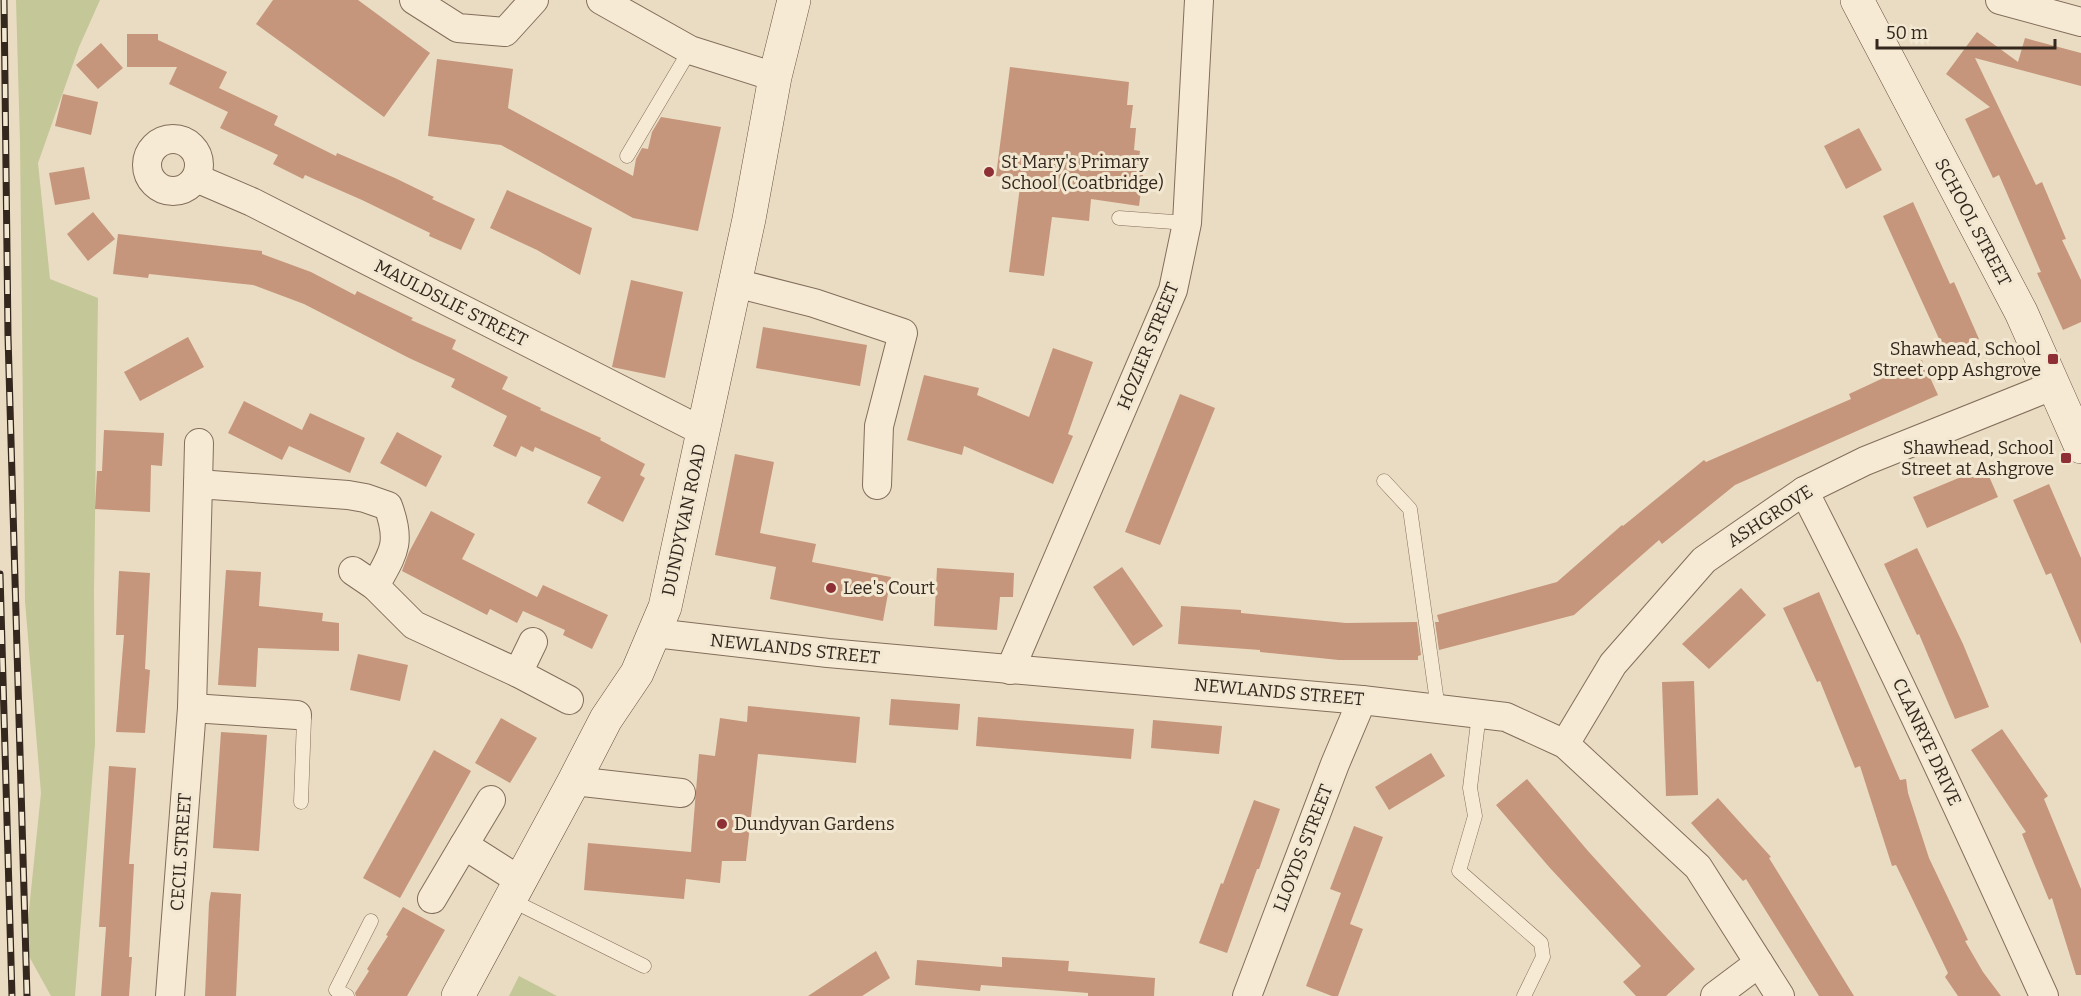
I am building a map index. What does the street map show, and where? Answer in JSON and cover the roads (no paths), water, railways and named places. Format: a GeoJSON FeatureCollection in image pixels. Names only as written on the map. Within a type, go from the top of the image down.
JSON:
{"type":"FeatureCollection","features":[{"type":"Feature","properties":{"kind":"main road","name":"DUNDYVAN ROAD"},"geometry":{"type":"LineString","coordinates":[[458,996],[606,719],[637,673],[665,607],[749,219],[775,77],[794,0]]}},
{"type":"Feature","properties":{"kind":"main road","name":"SCHOOL STREET"},"geometry":{"type":"LineString","coordinates":[[1857,0],[2021,312],[2081,447]]}},
{"type":"Feature","properties":{"kind":"street"},"geometry":{"type":"LineString","coordinates":[[414,0],[458,28],[506,32],[534,0]]}},
{"type":"Feature","properties":{"kind":"street"},"geometry":{"type":"LineString","coordinates":[[601,0],[690,50],[775,77]]}},
{"type":"Feature","properties":{"kind":"street","name":"HOZIER STREET"},"geometry":{"type":"LineString","coordinates":[[1010,670],[1173,290],[1187,223],[1199,0]]}},
{"type":"Feature","properties":{"kind":"street"},"geometry":{"type":"LineString","coordinates":[[2000,0],[2081,22]]}},
{"type":"Feature","properties":{"kind":"street","name":"MAULDSLIE STREET"},"geometry":{"type":"LineString","coordinates":[[196,178],[262,207],[704,432]]}},
{"type":"Feature","properties":{"kind":"street"},"geometry":{"type":"LineString","coordinates":[[735,283],[814,303],[903,333],[879,426],[877,485]]}},
{"type":"Feature","properties":{"kind":"street","name":"ASHGROVE"},"geometry":{"type":"LineString","coordinates":[[1565,744],[1613,664],[1704,560],[1804,491],[1865,461],[2052,386]]}},
{"type":"Feature","properties":{"kind":"street","name":"CECIL STREET"},"geometry":{"type":"LineString","coordinates":[[170,996],[192,708],[199,443]]}},
{"type":"Feature","properties":{"kind":"street"},"geometry":{"type":"LineString","coordinates":[[198,484],[348,495],[388,506],[395,523],[396,542],[391,556],[364,578],[414,625],[569,700]]}},
{"type":"Feature","properties":{"kind":"street","name":"CLANRYE DRIVE"},"geometry":{"type":"LineString","coordinates":[[1804,491],[1933,754],[2043,996]]}},
{"type":"Feature","properties":{"kind":"street","name":"NEWLANDS STREET"},"geometry":{"type":"LineString","coordinates":[[655,633],[828,653],[1362,700],[1506,717],[1565,744],[1698,867],[1780,996]]}},
{"type":"Feature","properties":{"kind":"street"},"geometry":{"type":"LineString","coordinates":[[518,674],[533,642]]}},
{"type":"Feature","properties":{"kind":"street","name":"LLOYDS STREET"},"geometry":{"type":"LineString","coordinates":[[1247,996],[1362,700]]}},
{"type":"Feature","properties":{"kind":"street"},"geometry":{"type":"LineString","coordinates":[[192,708],[297,715]]}},
{"type":"Feature","properties":{"kind":"street"},"geometry":{"type":"LineString","coordinates":[[574,781],[681,793]]}},
{"type":"Feature","properties":{"kind":"street"},"geometry":{"type":"LineString","coordinates":[[432,899],[491,800]]}},
{"type":"Feature","properties":{"kind":"street"},"geometry":{"type":"LineString","coordinates":[[464,846],[514,890]]}},
{"type":"Feature","properties":{"kind":"street"},"geometry":{"type":"LineString","coordinates":[[1715,996],[1759,963]]}},
{"type":"Feature","properties":{"kind":"lane"},"geometry":{"type":"LineString","coordinates":[[627,156],[690,50]]}},
{"type":"Feature","properties":{"kind":"lane"},"geometry":{"type":"LineString","coordinates":[[1119,218],[1187,223]]}},
{"type":"Feature","properties":{"kind":"lane"},"geometry":{"type":"LineString","coordinates":[[1384,481],[1410,508],[1438,709]]}},
{"type":"Feature","properties":{"kind":"lane"},"geometry":{"type":"LineString","coordinates":[[1479,714],[1470,788],[1475,816],[1460,871],[1541,943],[1543,957],[1524,996]]}},
{"type":"Feature","properties":{"kind":"lane"},"geometry":{"type":"LineString","coordinates":[[297,715],[304,719],[301,802]]}},
{"type":"Feature","properties":{"kind":"lane"},"geometry":{"type":"LineString","coordinates":[[514,890],[644,966]]}},
{"type":"Feature","properties":{"kind":"lane"},"geometry":{"type":"LineString","coordinates":[[338,994],[371,921]]}},
{"type":"Feature","properties":{"kind":"railway"},"geometry":{"type":"LineString","coordinates":[[4,0],[8,336],[27,996]]}},
{"type":"Feature","properties":{"kind":"railway"},"geometry":{"type":"LineString","coordinates":[[0,574],[12,996]]}},
{"type":"Feature","properties":{"kind":"place","name":"St Mary's Primary School (Coatbridge)"},"geometry":{"type":"Point","coordinates":[989,172]}},
{"type":"Feature","properties":{"kind":"place","name":"Shawhead, School Street opp Ashgrove"},"geometry":{"type":"Point","coordinates":[2053,359]}},
{"type":"Feature","properties":{"kind":"place","name":"Shawhead, School Street at Ashgrove"},"geometry":{"type":"Point","coordinates":[2066,458]}},
{"type":"Feature","properties":{"kind":"place","name":"Lee's Court"},"geometry":{"type":"Point","coordinates":[831,588]}},
{"type":"Feature","properties":{"kind":"place","name":"Dundyvan Gardens"},"geometry":{"type":"Point","coordinates":[722,824]}}]}
